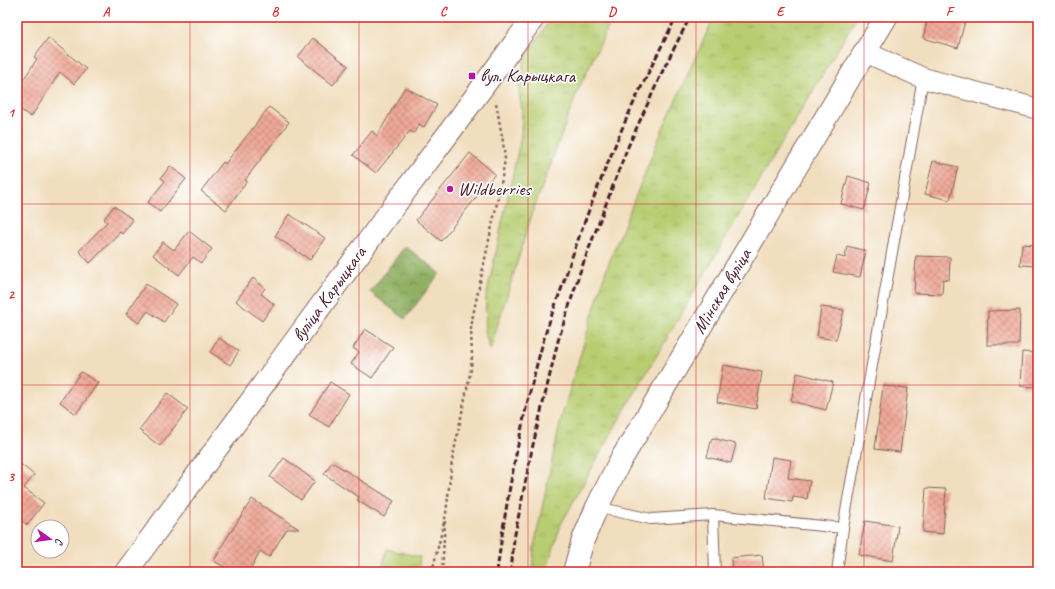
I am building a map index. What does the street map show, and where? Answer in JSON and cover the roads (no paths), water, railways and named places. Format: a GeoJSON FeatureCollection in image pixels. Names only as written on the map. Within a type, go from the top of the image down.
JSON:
{"type":"FeatureCollection","features":[{"type":"Feature","properties":{"kind":"street","name":"вуліца Карыцкага"},"geometry":{"type":"LineString","coordinates":[[126,572],[534,17]]}},
{"type":"Feature","properties":{"kind":"street","name":"Мінская вуліца"},"geometry":{"type":"LineString","coordinates":[[574,572],[583,540],[619,463],[886,17]]}},
{"type":"Feature","properties":{"kind":"street"},"geometry":{"type":"LineString","coordinates":[[865,52],[923,78],[1038,108]]}},
{"type":"Feature","properties":{"kind":"lane"},"geometry":{"type":"LineString","coordinates":[[837,572],[843,528],[923,78]]}},
{"type":"Feature","properties":{"kind":"lane"},"geometry":{"type":"LineString","coordinates":[[598,507],[651,519],[713,515],[843,528]]}},
{"type":"Feature","properties":{"kind":"lane"},"geometry":{"type":"LineString","coordinates":[[713,515],[715,572]]}},
{"type":"Feature","properties":{"kind":"railway"},"geometry":{"type":"LineString","coordinates":[[497,572],[516,452],[547,329],[593,199],[621,131],[676,17]]}},
{"type":"Feature","properties":{"kind":"railway"},"geometry":{"type":"LineString","coordinates":[[511,572],[514,539],[532,449],[558,341],[580,272],[627,149],[664,68],[690,17]]}},
{"type":"Feature","properties":{"kind":"place","name":"вул. Карыцкага"},"geometry":{"type":"Point","coordinates":[472,76]}},
{"type":"Feature","properties":{"kind":"place","name":"Wildberries"},"geometry":{"type":"Point","coordinates":[450,189]}}]}
